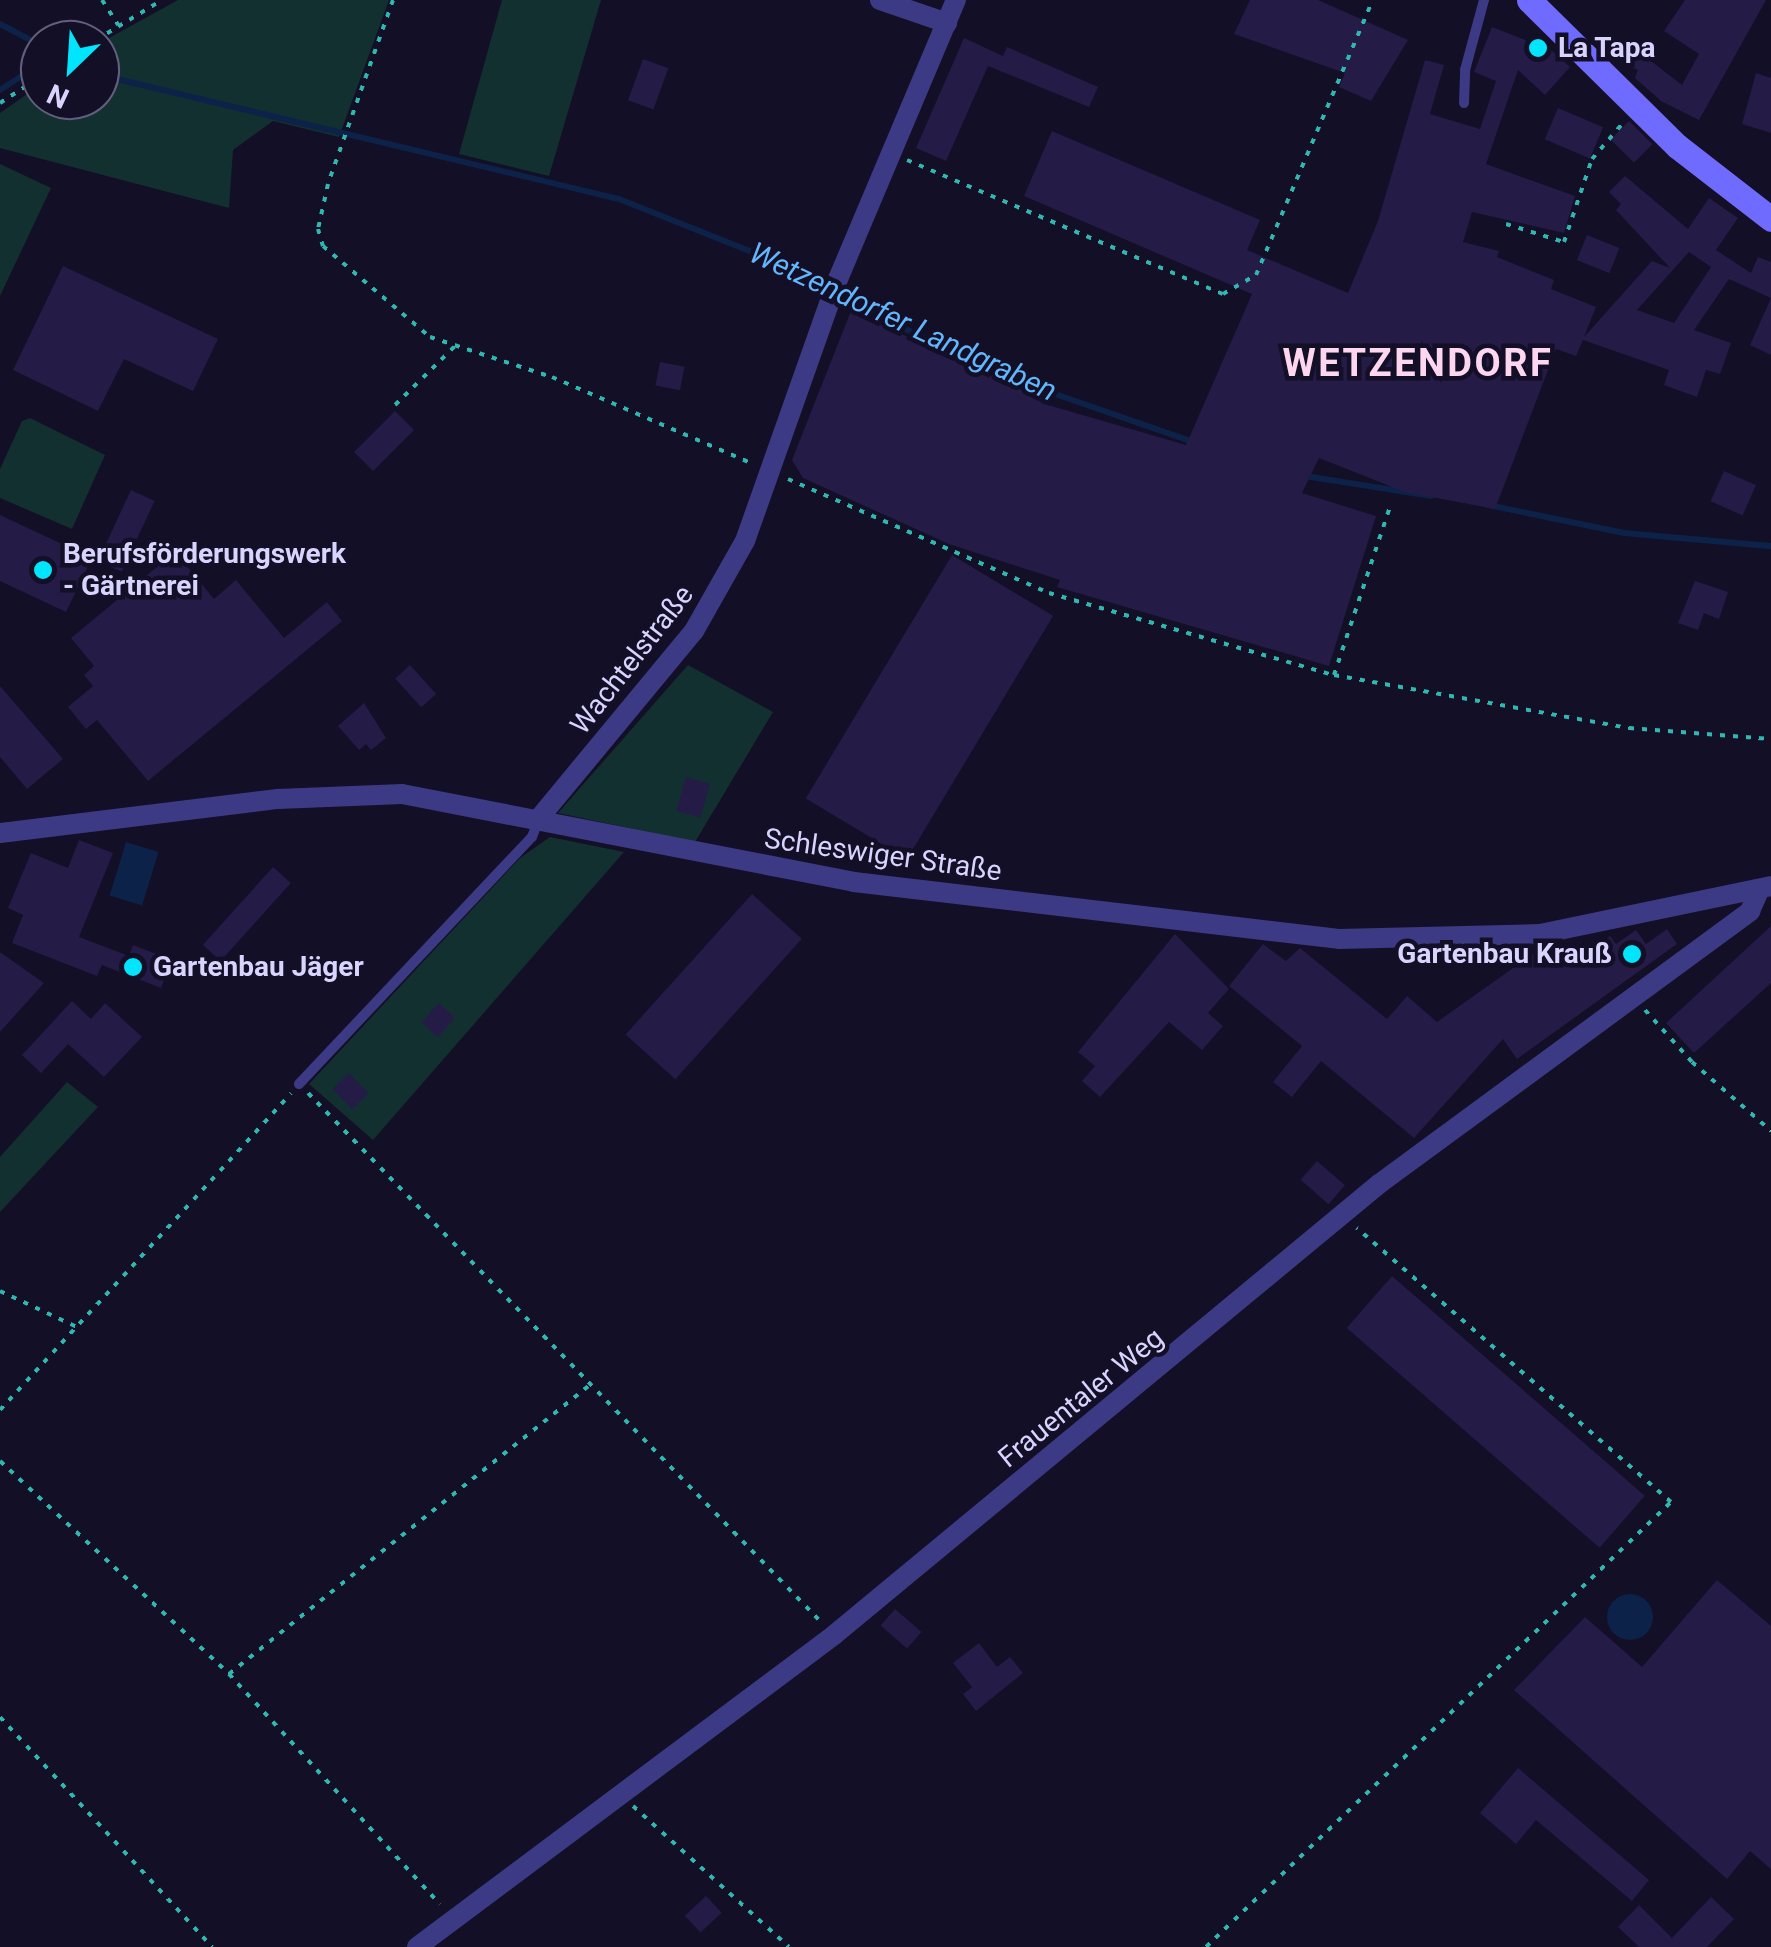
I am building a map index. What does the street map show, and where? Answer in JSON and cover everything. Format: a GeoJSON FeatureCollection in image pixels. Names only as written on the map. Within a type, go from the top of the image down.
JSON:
{"type":"FeatureCollection","features":[{"type":"Feature","properties":{"kind":"street"},"geometry":{"type":"LineString","coordinates":[[880,0],[947,23]]}},
{"type":"Feature","properties":{"kind":"street","name":"Wachtelstraße"},"geometry":{"type":"LineString","coordinates":[[540,817],[694,631],[745,541],[773,472],[838,279],[956,0]]}},
{"type":"Feature","properties":{"kind":"street"},"geometry":{"type":"LineString","coordinates":[[1529,0],[1720,185],[1771,219]]}},
{"type":"Feature","properties":{"kind":"street","name":"Schleswiger Straße"},"geometry":{"type":"LineString","coordinates":[[0,834],[170,810],[370,794],[438,798],[854,882],[1339,939],[1540,934],[1766,888]]}},
{"type":"Feature","properties":{"kind":"street","name":"Frauentaler Weg"},"geometry":{"type":"LineString","coordinates":[[417,1947],[452,1917],[624,1797],[834,1635],[1342,1215],[1750,912],[1766,888]]}},
{"type":"Feature","properties":{"kind":"lane"},"geometry":{"type":"LineString","coordinates":[[1464,103],[1465,70],[1484,0]]}},
{"type":"Feature","properties":{"kind":"lane","name":"Wachtelstraße"},"geometry":{"type":"LineString","coordinates":[[299,1084],[532,837],[540,817]]}},
{"type":"Feature","properties":{"kind":"path"},"geometry":{"type":"LineString","coordinates":[[120,25],[162,0]]}},
{"type":"Feature","properties":{"kind":"path"},"geometry":{"type":"LineString","coordinates":[[393,0],[346,126],[320,210],[323,246],[430,337],[552,377],[1049,593],[1334,675],[1629,728],[1771,739]]}},
{"type":"Feature","properties":{"kind":"path"},"geometry":{"type":"LineString","coordinates":[[889,153],[1223,294],[1256,275],[1373,0]]}},
{"type":"Feature","properties":{"kind":"path"},"geometry":{"type":"LineString","coordinates":[[1506,224],[1564,242],[1592,159],[1636,107]]}},
{"type":"Feature","properties":{"kind":"path"},"geometry":{"type":"LineString","coordinates":[[395,406],[455,346]]}},
{"type":"Feature","properties":{"kind":"path"},"geometry":{"type":"LineString","coordinates":[[1334,675],[1390,507]]}},
{"type":"Feature","properties":{"kind":"path"},"geometry":{"type":"LineString","coordinates":[[1634,998],[1692,1062],[1771,1131]]}},
{"type":"Feature","properties":{"kind":"path"},"geometry":{"type":"LineString","coordinates":[[0,1410],[299,1084],[834,1635]]}},
{"type":"Feature","properties":{"kind":"path"},"geometry":{"type":"LineString","coordinates":[[1206,1947],[1671,1502],[1342,1215]]}},
{"type":"Feature","properties":{"kind":"path"},"geometry":{"type":"LineString","coordinates":[[0,1291],[76,1327]]}},
{"type":"Feature","properties":{"kind":"path"},"geometry":{"type":"LineString","coordinates":[[229,1674],[591,1384]]}},
{"type":"Feature","properties":{"kind":"path"},"geometry":{"type":"LineString","coordinates":[[0,1461],[229,1674],[452,1917]]}},
{"type":"Feature","properties":{"kind":"path"},"geometry":{"type":"LineString","coordinates":[[0,1717],[212,1947]]}},
{"type":"Feature","properties":{"kind":"path"},"geometry":{"type":"LineString","coordinates":[[624,1797],[790,1947]]}},
{"type":"Feature","properties":{"kind":"green space"},"geometry":{"type":"Polygon","coordinates":[[[178,0],[389,0],[339,137],[273,121],[233,150],[229,208],[0,148],[0,113],[20,99],[20,120],[120,120],[120,32],[178,0]]]}},
{"type":"Feature","properties":{"kind":"green space"},"geometry":{"type":"Polygon","coordinates":[[[502,0],[601,0],[549,176],[459,154],[502,0]]]}},
{"type":"Feature","properties":{"kind":"green space"},"geometry":{"type":"Polygon","coordinates":[[[0,164],[51,188],[0,296],[0,164]]]}},
{"type":"Feature","properties":{"kind":"green space"},"geometry":{"type":"Polygon","coordinates":[[[30,418],[105,455],[72,529],[0,498],[0,469],[22,421],[30,418]]]}},
{"type":"Feature","properties":{"kind":"green space"},"geometry":{"type":"Polygon","coordinates":[[[688,665],[773,712],[695,842],[558,813],[688,665]]]}},
{"type":"Feature","properties":{"kind":"green space"},"geometry":{"type":"Polygon","coordinates":[[[550,837],[624,852],[373,1140],[309,1084],[520,858],[550,837]]]}},
{"type":"Feature","properties":{"kind":"green space"},"geometry":{"type":"Polygon","coordinates":[[[67,1082],[98,1107],[0,1212],[0,1157],[67,1082]]]}},
{"type":"Feature","properties":{"kind":"water"},"geometry":{"type":"Polygon","coordinates":[[[126,842],[159,852],[142,905],[110,896],[126,842]]]}},
{"type":"Feature","properties":{"kind":"water"},"geometry":{"type":"Polygon","coordinates":[[[1630,1594],[1646,1601],[1653,1617],[1646,1633],[1630,1640],[1614,1633],[1607,1617],[1614,1601],[1630,1594]]]}},
{"type":"Feature","properties":{"kind":"building"},"geometry":{"type":"Polygon","coordinates":[[[1250,0],[1318,0],[1408,40],[1371,101],[1339,87],[1345,73],[1234,34],[1250,0]]]}},
{"type":"Feature","properties":{"kind":"building"},"geometry":{"type":"Polygon","coordinates":[[[1685,0],[1766,0],[1699,120],[1661,101],[1635,78],[1638,70],[1621,63],[1629,44],[1682,85],[1699,54],[1664,31],[1685,0]]]}},
{"type":"Feature","properties":{"kind":"building"},"geometry":{"type":"Polygon","coordinates":[[[1492,27],[1533,43],[1537,37],[1570,67],[1545,95],[1518,70],[1486,164],[1575,196],[1564,233],[1472,212],[1463,242],[1499,251],[1497,257],[1554,280],[1551,289],[1596,307],[1584,337],[1652,261],[1670,268],[1616,210],[1621,204],[1609,192],[1625,176],[1688,229],[1709,198],[1738,218],[1716,250],[1751,273],[1758,257],[1771,262],[1771,298],[1729,279],[1694,330],[1731,343],[1720,374],[1706,370],[1697,397],[1664,385],[1669,370],[1583,340],[1576,356],[1556,349],[1495,509],[1405,492],[1319,458],[1302,493],[1376,516],[1329,666],[1057,587],[1060,580],[949,544],[803,478],[792,460],[851,311],[1044,399],[1041,403],[1186,445],[1252,294],[1024,196],[1052,131],[1260,220],[1247,250],[1348,293],[1378,221],[1425,60],[1444,65],[1430,114],[1480,129],[1496,81],[1474,72],[1492,27]],[[1689,252],[1637,310],[1674,323],[1711,267],[1689,252]]]}},
{"type":"Feature","properties":{"kind":"building"},"geometry":{"type":"Polygon","coordinates":[[[964,38],[1003,56],[1007,47],[1098,87],[1089,107],[988,66],[946,161],[916,148],[964,38]]]}},
{"type":"Feature","properties":{"kind":"building"},"geometry":{"type":"Polygon","coordinates":[[[643,59],[668,68],[653,110],[628,100],[643,59]]]}},
{"type":"Feature","properties":{"kind":"building"},"geometry":{"type":"Polygon","coordinates":[[[1756,73],[1771,78],[1771,133],[1742,124],[1756,73]]]}},
{"type":"Feature","properties":{"kind":"building"},"geometry":{"type":"Polygon","coordinates":[[[1558,108],[1603,127],[1590,158],[1545,139],[1558,108]]]}},
{"type":"Feature","properties":{"kind":"building"},"geometry":{"type":"Polygon","coordinates":[[[1629,121],[1652,144],[1634,163],[1611,139],[1629,121]]]}},
{"type":"Feature","properties":{"kind":"building"},"geometry":{"type":"Polygon","coordinates":[[[1587,235],[1619,248],[1609,273],[1577,260],[1587,235]]]}},
{"type":"Feature","properties":{"kind":"building"},"geometry":{"type":"Polygon","coordinates":[[[63,266],[218,339],[193,391],[124,359],[98,411],[13,370],[63,266]]]}},
{"type":"Feature","properties":{"kind":"building"},"geometry":{"type":"Polygon","coordinates":[[[1771,298],[1771,355],[1750,345],[1771,298]]]}},
{"type":"Feature","properties":{"kind":"building"},"geometry":{"type":"Polygon","coordinates":[[[660,362],[685,367],[680,390],[655,386],[660,362]]]}},
{"type":"Feature","properties":{"kind":"building"},"geometry":{"type":"Polygon","coordinates":[[[395,411],[414,430],[373,471],[354,452],[395,411]]]}},
{"type":"Feature","properties":{"kind":"building"},"geometry":{"type":"Polygon","coordinates":[[[1724,471],[1756,485],[1743,515],[1711,501],[1724,471]]]}},
{"type":"Feature","properties":{"kind":"building"},"geometry":{"type":"Polygon","coordinates":[[[131,490],[155,501],[122,572],[98,561],[131,490]]]}},
{"type":"Feature","properties":{"kind":"building","name":"Berufsförderungswerk - Gärtnerei"},"geometry":{"type":"Polygon","coordinates":[[[0,515],[92,558],[66,612],[0,581],[0,515]]]}},
{"type":"Feature","properties":{"kind":"building"},"geometry":{"type":"Polygon","coordinates":[[[175,552],[214,599],[236,580],[284,638],[327,602],[342,621],[148,781],[97,720],[86,729],[68,707],[93,686],[84,675],[94,666],[71,638],[175,552]]]}},
{"type":"Feature","properties":{"kind":"building"},"geometry":{"type":"Polygon","coordinates":[[[952,555],[1053,616],[907,859],[806,798],[952,555]]]}},
{"type":"Feature","properties":{"kind":"building"},"geometry":{"type":"Polygon","coordinates":[[[1695,581],[1728,592],[1719,619],[1704,613],[1698,630],[1678,623],[1695,581]]]}},
{"type":"Feature","properties":{"kind":"building"},"geometry":{"type":"Polygon","coordinates":[[[410,665],[436,694],[421,707],[395,678],[410,665]]]}},
{"type":"Feature","properties":{"kind":"building"},"geometry":{"type":"Polygon","coordinates":[[[0,686],[63,759],[27,789],[0,757],[0,686]]]}},
{"type":"Feature","properties":{"kind":"building"},"geometry":{"type":"Polygon","coordinates":[[[364,703],[386,738],[371,750],[366,744],[359,750],[338,726],[364,703]]]}},
{"type":"Feature","properties":{"kind":"building"},"geometry":{"type":"Polygon","coordinates":[[[686,777],[710,784],[700,818],[676,811],[686,777]]]}},
{"type":"Feature","properties":{"kind":"building"},"geometry":{"type":"Polygon","coordinates":[[[79,840],[113,853],[79,937],[129,956],[133,945],[172,960],[161,988],[102,965],[97,976],[12,943],[23,915],[8,908],[31,853],[68,868],[79,840]]]}},
{"type":"Feature","properties":{"kind":"building"},"geometry":{"type":"Polygon","coordinates":[[[273,867],[291,883],[221,961],[203,945],[273,867]]]}},
{"type":"Feature","properties":{"kind":"building"},"geometry":{"type":"Polygon","coordinates":[[[752,894],[802,939],[675,1079],[626,1034],[752,894]]]}},
{"type":"Feature","properties":{"kind":"building"},"geometry":{"type":"Polygon","coordinates":[[[1771,926],[1771,983],[1694,1053],[1666,1023],[1771,926]]]}},
{"type":"Feature","properties":{"kind":"building"},"geometry":{"type":"Polygon","coordinates":[[[1667,929],[1677,944],[1517,1059],[1503,1039],[1414,1138],[1321,1061],[1292,1097],[1273,1082],[1302,1046],[1229,986],[1263,944],[1286,961],[1300,948],[1387,1019],[1407,996],[1437,1022],[1541,948],[1550,954],[1581,943],[1587,952],[1610,936],[1616,944],[1636,930],[1646,944],[1667,929]]]}},
{"type":"Feature","properties":{"kind":"building"},"geometry":{"type":"Polygon","coordinates":[[[1175,934],[1229,989],[1208,1013],[1223,1026],[1202,1050],[1169,1022],[1100,1097],[1082,1081],[1095,1066],[1078,1052],[1175,934]]]}},
{"type":"Feature","properties":{"kind":"building"},"geometry":{"type":"Polygon","coordinates":[[[0,952],[44,983],[0,1032],[0,952]]]}},
{"type":"Feature","properties":{"kind":"building"},"geometry":{"type":"Polygon","coordinates":[[[72,1001],[91,1019],[105,1003],[142,1037],[104,1077],[68,1044],[41,1073],[22,1055],[72,1001]]]}},
{"type":"Feature","properties":{"kind":"building"},"geometry":{"type":"Polygon","coordinates":[[[439,1003],[455,1018],[437,1037],[421,1022],[439,1003]]]}},
{"type":"Feature","properties":{"kind":"building"},"geometry":{"type":"Polygon","coordinates":[[[349,1073],[368,1093],[352,1109],[332,1089],[349,1073]]]}},
{"type":"Feature","properties":{"kind":"building"},"geometry":{"type":"Polygon","coordinates":[[[1317,1161],[1345,1185],[1329,1204],[1301,1180],[1317,1161]]]}},
{"type":"Feature","properties":{"kind":"building"},"geometry":{"type":"Polygon","coordinates":[[[1392,1276],[1645,1496],[1600,1548],[1347,1328],[1392,1276]]]}},
{"type":"Feature","properties":{"kind":"building"},"geometry":{"type":"Polygon","coordinates":[[[1717,1580],[1771,1626],[1771,1869],[1750,1851],[1727,1879],[1514,1690],[1585,1617],[1642,1667],[1717,1580]]]}},
{"type":"Feature","properties":{"kind":"building"},"geometry":{"type":"Polygon","coordinates":[[[895,1609],[921,1632],[907,1649],[881,1626],[895,1609]]]}},
{"type":"Feature","properties":{"kind":"building"},"geometry":{"type":"Polygon","coordinates":[[[979,1643],[997,1667],[1010,1657],[1023,1673],[976,1711],[963,1694],[972,1687],[953,1663],[979,1643]]]}},
{"type":"Feature","properties":{"kind":"building"},"geometry":{"type":"Polygon","coordinates":[[[1518,1768],[1649,1880],[1632,1901],[1536,1820],[1516,1844],[1480,1813],[1518,1768]]]}},
{"type":"Feature","properties":{"kind":"building"},"geometry":{"type":"Polygon","coordinates":[[[706,1896],[722,1913],[700,1933],[685,1916],[706,1896]]]}},
{"type":"Feature","properties":{"kind":"building"},"geometry":{"type":"Polygon","coordinates":[[[1711,1897],[1734,1919],[1707,1947],[1639,1947],[1618,1927],[1639,1905],[1672,1938],[1711,1897]]]}},
{"type":"Feature","properties":{"kind":"waterway","name":"Wetzendorfer Landgraben"},"geometry":{"type":"LineString","coordinates":[[0,24],[20,34]]}},
{"type":"Feature","properties":{"kind":"waterway"},"geometry":{"type":"LineString","coordinates":[[0,90],[20,77]]}},
{"type":"Feature","properties":{"kind":"waterway","name":"Wetzendorfer Landgraben"},"geometry":{"type":"LineString","coordinates":[[120,80],[619,199],[795,269],[911,332],[1038,388],[1193,442]]}},
{"type":"Feature","properties":{"kind":"waterway","name":"Wetzendorfer Landgraben"},"geometry":{"type":"LineString","coordinates":[[1305,476],[1431,496]]}},
{"type":"Feature","properties":{"kind":"waterway","name":"Wetzendorfer Landgraben"},"geometry":{"type":"LineString","coordinates":[[1488,505],[1624,533],[1771,546]]}},
{"type":"Feature","properties":{"kind":"place","name":"La Tapa"},"geometry":{"type":"Point","coordinates":[1538,48]}},
{"type":"Feature","properties":{"kind":"place","name":"Berufsförderungswerk - Gärtnerei"},"geometry":{"type":"Point","coordinates":[43,570]}},
{"type":"Feature","properties":{"kind":"place","name":"Gartenbau Krauß"},"geometry":{"type":"Point","coordinates":[1632,954]}},
{"type":"Feature","properties":{"kind":"place","name":"Gartenbau Jäger"},"geometry":{"type":"Point","coordinates":[133,967]}},
{"type":"Feature","properties":{"kind":"district","name":"WETZENDORF"},"geometry":{"type":"Point","coordinates":[1418,364]}}]}
